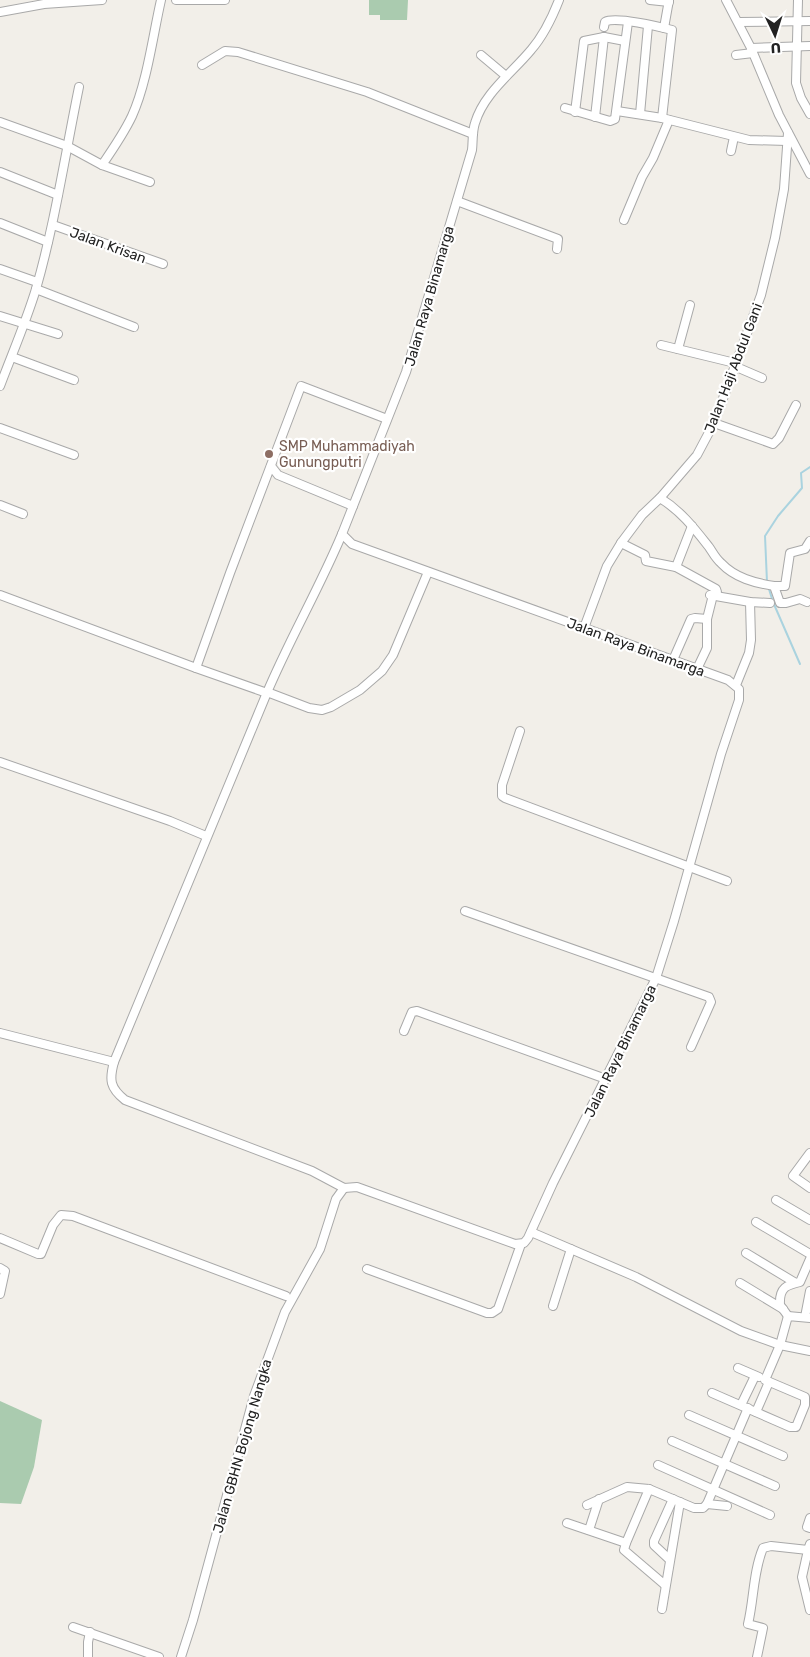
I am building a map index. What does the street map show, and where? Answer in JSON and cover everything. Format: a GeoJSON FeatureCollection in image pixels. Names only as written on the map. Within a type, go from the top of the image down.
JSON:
{"type":"FeatureCollection","features":[{"type":"Feature","properties":{"kind":"street"},"geometry":{"type":"LineString","coordinates":[[0,12],[44,4],[102,0]]}},
{"type":"Feature","properties":{"kind":"street"},"geometry":{"type":"LineString","coordinates":[[102,165],[133,114],[149,56],[161,0]]}},
{"type":"Feature","properties":{"kind":"street"},"geometry":{"type":"LineString","coordinates":[[176,0],[225,0]]}},
{"type":"Feature","properties":{"kind":"street","name":"Jalan Raya Binamarga"},"geometry":{"type":"LineString","coordinates":[[521,1244],[528,1238],[656,978],[690,867],[720,754],[739,700],[739,689],[728,680],[352,544],[342,534],[406,372],[472,150],[473,134],[479,114],[506,76],[541,37],[550,23],[559,0]]}},
{"type":"Feature","properties":{"kind":"street"},"geometry":{"type":"LineString","coordinates":[[650,0],[669,1],[664,28]]}},
{"type":"Feature","properties":{"kind":"street"},"geometry":{"type":"LineString","coordinates":[[726,0],[752,50],[788,137],[810,174]]}},
{"type":"Feature","properties":{"kind":"street"},"geometry":{"type":"LineString","coordinates":[[798,0],[796,83],[801,98],[810,114]]}},
{"type":"Feature","properties":{"kind":"street"},"geometry":{"type":"LineString","coordinates":[[604,27],[605,22],[609,20],[672,30],[666,119],[653,158],[642,177],[624,220]]}},
{"type":"Feature","properties":{"kind":"street"},"geometry":{"type":"LineString","coordinates":[[739,22],[810,21]]}},
{"type":"Feature","properties":{"kind":"street"},"geometry":{"type":"LineString","coordinates":[[564,108],[612,120],[617,117],[628,22]]}},
{"type":"Feature","properties":{"kind":"street"},"geometry":{"type":"LineString","coordinates":[[640,114],[648,26]]}},
{"type":"Feature","properties":{"kind":"street"},"geometry":{"type":"LineString","coordinates":[[575,112],[584,41],[604,37],[625,41]]}},
{"type":"Feature","properties":{"kind":"street"},"geometry":{"type":"LineString","coordinates":[[595,117],[604,37]]}},
{"type":"Feature","properties":{"kind":"street"},"geometry":{"type":"LineString","coordinates":[[736,55],[752,50],[810,46]]}},
{"type":"Feature","properties":{"kind":"street"},"geometry":{"type":"LineString","coordinates":[[202,65],[219,53],[225,51],[238,52],[366,92],[473,134]]}},
{"type":"Feature","properties":{"kind":"street"},"geometry":{"type":"LineString","coordinates":[[481,55],[506,76]]}},
{"type":"Feature","properties":{"kind":"street"},"geometry":{"type":"LineString","coordinates":[[0,386],[2,376],[12,357],[37,285],[53,225],[80,87]]}},
{"type":"Feature","properties":{"kind":"street"},"geometry":{"type":"LineString","coordinates":[[617,111],[666,119],[749,140],[788,137]]}},
{"type":"Feature","properties":{"kind":"street"},"geometry":{"type":"LineString","coordinates":[[0,122],[67,146],[102,165],[150,182]]}},
{"type":"Feature","properties":{"kind":"street"},"geometry":{"type":"LineString","coordinates":[[731,150],[734,137]]}},
{"type":"Feature","properties":{"kind":"street","name":"Jalan Haji Abdul Gani"},"geometry":{"type":"LineString","coordinates":[[584,628],[607,566],[642,514],[660,498],[697,455],[714,423],[761,295],[775,238],[784,189],[788,137]]}},
{"type":"Feature","properties":{"kind":"street"},"geometry":{"type":"LineString","coordinates":[[0,172],[58,195]]}},
{"type":"Feature","properties":{"kind":"street"},"geometry":{"type":"LineString","coordinates":[[457,201],[558,239],[557,249]]}},
{"type":"Feature","properties":{"kind":"street"},"geometry":{"type":"LineString","coordinates":[[0,223],[48,242]]}},
{"type":"Feature","properties":{"kind":"street","name":"Jalan Krisan"},"geometry":{"type":"LineString","coordinates":[[53,225],[163,264]]}},
{"type":"Feature","properties":{"kind":"street"},"geometry":{"type":"LineString","coordinates":[[0,269],[134,327]]}},
{"type":"Feature","properties":{"kind":"street"},"geometry":{"type":"LineString","coordinates":[[678,349],[690,305]]}},
{"type":"Feature","properties":{"kind":"street"},"geometry":{"type":"LineString","coordinates":[[0,316],[58,334]]}},
{"type":"Feature","properties":{"kind":"street"},"geometry":{"type":"LineString","coordinates":[[661,345],[735,364],[762,378]]}},
{"type":"Feature","properties":{"kind":"street"},"geometry":{"type":"LineString","coordinates":[[12,357],[74,380]]}},
{"type":"Feature","properties":{"kind":"street"},"geometry":{"type":"LineString","coordinates":[[196,668],[301,386],[387,419]]}},
{"type":"Feature","properties":{"kind":"street"},"geometry":{"type":"LineString","coordinates":[[714,423],[773,444],[779,438],[796,405]]}},
{"type":"Feature","properties":{"kind":"street"},"geometry":{"type":"LineString","coordinates":[[0,428],[74,455]]}},
{"type":"Feature","properties":{"kind":"street"},"geometry":{"type":"LineString","coordinates":[[271,466],[278,475],[353,506]]}},
{"type":"Feature","properties":{"kind":"street"},"geometry":{"type":"LineString","coordinates":[[660,498],[680,512],[726,568],[746,580],[770,586],[786,586],[790,553],[805,549],[810,541]]}},
{"type":"Feature","properties":{"kind":"street"},"geometry":{"type":"LineString","coordinates":[[0,505],[23,514]]}},
{"type":"Feature","properties":{"kind":"street"},"geometry":{"type":"LineString","coordinates":[[676,567],[692,526]]}},
{"type":"Feature","properties":{"kind":"street"},"geometry":{"type":"LineString","coordinates":[[342,534],[325,574],[267,693],[206,836],[111,1073],[115,1093],[125,1100],[312,1171],[344,1188],[357,1187],[508,1242],[521,1244],[498,1309],[492,1314],[367,1269]]}},
{"type":"Feature","properties":{"kind":"street"},"geometry":{"type":"LineString","coordinates":[[622,543],[645,555],[646,561],[676,567],[714,588],[716,592],[711,595],[707,619],[707,648],[697,669]]}},
{"type":"Feature","properties":{"kind":"street"},"geometry":{"type":"LineString","coordinates":[[0,595],[196,668],[297,704],[322,710],[331,707],[360,690],[382,671],[393,654],[428,572]]}},
{"type":"Feature","properties":{"kind":"street"},"geometry":{"type":"LineString","coordinates":[[770,586],[780,603],[800,599],[807,602]]}},
{"type":"Feature","properties":{"kind":"street"},"geometry":{"type":"LineString","coordinates":[[711,595],[750,602],[770,603]]}},
{"type":"Feature","properties":{"kind":"street"},"geometry":{"type":"LineString","coordinates":[[736,685],[749,653],[751,640],[750,602]]}},
{"type":"Feature","properties":{"kind":"street"},"geometry":{"type":"LineString","coordinates":[[673,660],[691,619],[707,619]]}},
{"type":"Feature","properties":{"kind":"street"},"geometry":{"type":"LineString","coordinates":[[520,731],[502,785],[502,796],[727,881]]}},
{"type":"Feature","properties":{"kind":"street"},"geometry":{"type":"LineString","coordinates":[[0,762],[170,821],[206,836]]}},
{"type":"Feature","properties":{"kind":"street"},"geometry":{"type":"LineString","coordinates":[[465,910],[710,998],[711,1002],[691,1047]]}},
{"type":"Feature","properties":{"kind":"street"},"geometry":{"type":"LineString","coordinates":[[404,1031],[412,1012],[417,1011],[606,1079]]}},
{"type":"Feature","properties":{"kind":"street"},"geometry":{"type":"LineString","coordinates":[[0,1033],[114,1062]]}},
{"type":"Feature","properties":{"kind":"street"},"geometry":{"type":"LineString","coordinates":[[810,1153],[793,1176],[810,1188]]}},
{"type":"Feature","properties":{"kind":"street","name":"Jalan GBHN Bojong Nangka"},"geometry":{"type":"LineString","coordinates":[[181,1657],[194,1620],[254,1396],[285,1312],[320,1249],[336,1199],[344,1188]]}},
{"type":"Feature","properties":{"kind":"street"},"geometry":{"type":"LineString","coordinates":[[776,1200],[810,1220]]}},
{"type":"Feature","properties":{"kind":"street"},"geometry":{"type":"LineString","coordinates":[[0,1238],[41,1254],[53,1225],[61,1215],[73,1216],[286,1296]]}},
{"type":"Feature","properties":{"kind":"street"},"geometry":{"type":"LineString","coordinates":[[756,1222],[810,1254]]}},
{"type":"Feature","properties":{"kind":"street"},"geometry":{"type":"LineString","coordinates":[[531,1232],[636,1277],[741,1331],[780,1345],[810,1351]]}},
{"type":"Feature","properties":{"kind":"street"},"geometry":{"type":"LineString","coordinates":[[553,1306],[571,1249]]}},
{"type":"Feature","properties":{"kind":"street"},"geometry":{"type":"LineString","coordinates":[[746,1253],[794,1282]]}},
{"type":"Feature","properties":{"kind":"street"},"geometry":{"type":"LineString","coordinates":[[782,1309],[780,1302],[786,1286],[794,1282],[800,1282],[810,1259]]}},
{"type":"Feature","properties":{"kind":"street"},"geometry":{"type":"LineString","coordinates":[[0,1268],[5,1272],[0,1294]]}},
{"type":"Feature","properties":{"kind":"street"},"geometry":{"type":"LineString","coordinates":[[740,1283],[782,1309],[788,1316],[807,1317],[810,1291]]}},
{"type":"Feature","properties":{"kind":"street"},"geometry":{"type":"LineString","coordinates":[[756,1412],[780,1345],[788,1316]]}},
{"type":"Feature","properties":{"kind":"street"},"geometry":{"type":"LineString","coordinates":[[712,1392],[790,1427],[797,1426],[805,1405],[805,1397],[738,1368]]}},
{"type":"Feature","properties":{"kind":"street"},"geometry":{"type":"LineString","coordinates":[[588,1506],[627,1487],[649,1489],[698,1509],[703,1508],[707,1504],[735,1436],[755,1376]]}},
{"type":"Feature","properties":{"kind":"street"},"geometry":{"type":"LineString","coordinates":[[689,1415],[783,1456]]}},
{"type":"Feature","properties":{"kind":"street"},"geometry":{"type":"LineString","coordinates":[[672,1441],[774,1486]]}},
{"type":"Feature","properties":{"kind":"street"},"geometry":{"type":"LineString","coordinates":[[658,1465],[770,1515]]}},
{"type":"Feature","properties":{"kind":"street"},"geometry":{"type":"LineString","coordinates":[[649,1489],[624,1547],[626,1552],[665,1585]]}},
{"type":"Feature","properties":{"kind":"street"},"geometry":{"type":"LineString","coordinates":[[589,1530],[599,1499]]}},
{"type":"Feature","properties":{"kind":"street"},"geometry":{"type":"LineString","coordinates":[[662,1609],[676,1501]]}},
{"type":"Feature","properties":{"kind":"street"},"geometry":{"type":"LineString","coordinates":[[669,1559],[654,1545],[654,1541],[676,1501]]}},
{"type":"Feature","properties":{"kind":"street"},"geometry":{"type":"LineString","coordinates":[[707,1504],[727,1506]]}},
{"type":"Feature","properties":{"kind":"street"},"geometry":{"type":"LineString","coordinates":[[810,1518],[807,1524],[807,1527],[810,1528]]}},
{"type":"Feature","properties":{"kind":"street"},"geometry":{"type":"LineString","coordinates":[[567,1523],[626,1543]]}},
{"type":"Feature","properties":{"kind":"street"},"geometry":{"type":"LineString","coordinates":[[757,1657],[763,1628],[748,1624],[753,1604],[756,1566],[765,1547],[809,1547],[802,1577],[810,1610]]}},
{"type":"Feature","properties":{"kind":"street"},"geometry":{"type":"LineString","coordinates":[[73,1627],[159,1657]]}},
{"type":"Feature","properties":{"kind":"street"},"geometry":{"type":"LineString","coordinates":[[88,1657],[90,1632]]}},
{"type":"Feature","properties":{"kind":"green space"},"geometry":{"type":"Polygon","coordinates":[[[369,0],[408,0],[407,20],[380,20],[380,15],[369,15],[369,0]]]}},
{"type":"Feature","properties":{"kind":"green space"},"geometry":{"type":"Polygon","coordinates":[[[0,1401],[42,1420],[34,1467],[21,1504],[0,1503],[0,1401]]]}},
{"type":"Feature","properties":{"kind":"waterway"},"geometry":{"type":"LineString","coordinates":[[767,582],[765,536],[778,516],[802,488],[801,473],[810,467]]}},
{"type":"Feature","properties":{"kind":"waterway"},"geometry":{"type":"LineString","coordinates":[[768,586],[800,664]]}},
{"type":"Feature","properties":{"kind":"place","name":"SMP Muhammadiyah Gunungputri"},"geometry":{"type":"Point","coordinates":[269,454]}}]}
